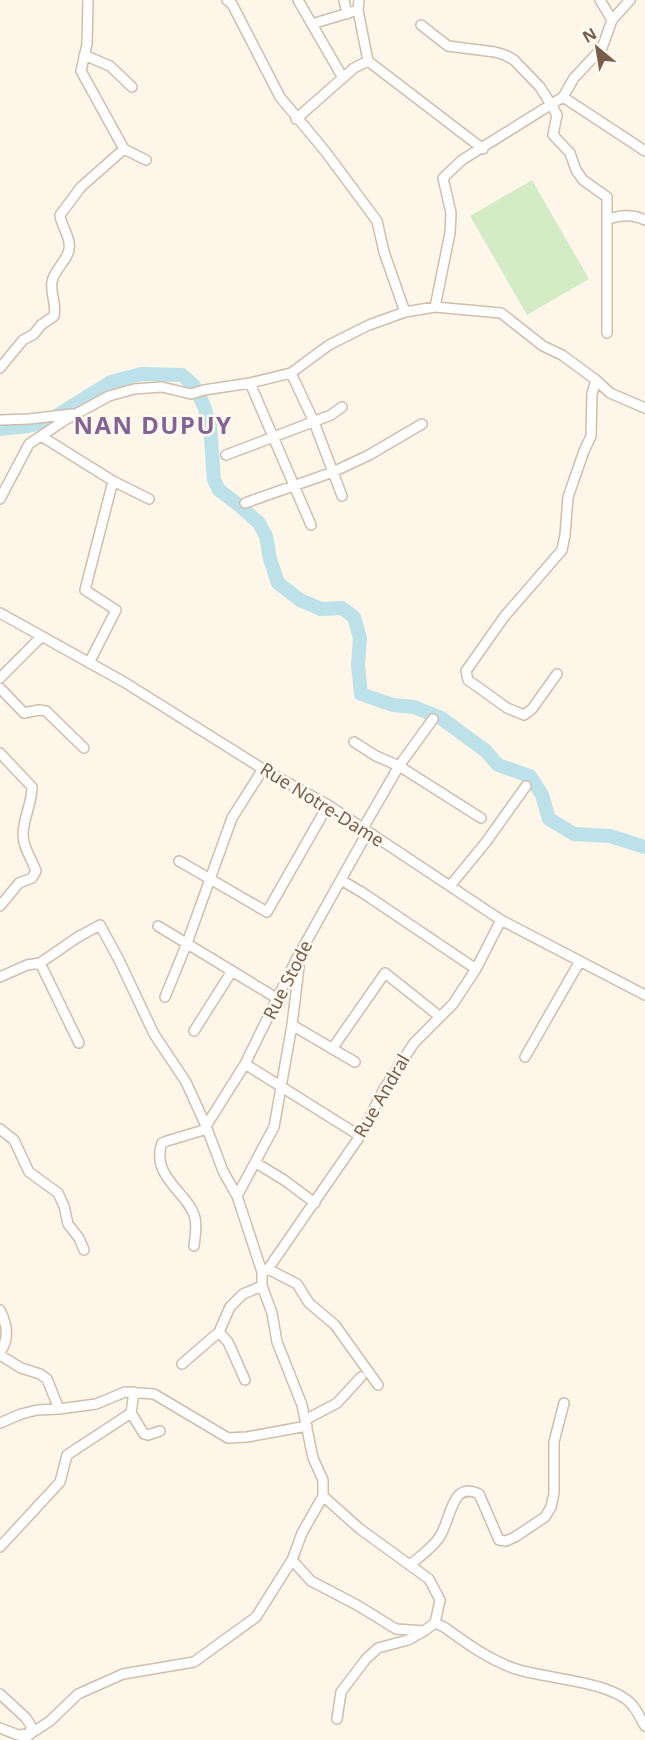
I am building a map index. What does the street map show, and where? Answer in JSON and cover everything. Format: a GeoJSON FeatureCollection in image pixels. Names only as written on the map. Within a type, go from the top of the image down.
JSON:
{"type":"FeatureCollection","features":[{"type":"Feature","properties":{"kind":"street"},"geometry":{"type":"LineString","coordinates":[[88,0],[87,44],[81,70],[124,149],[146,160]]}},
{"type":"Feature","properties":{"kind":"street"},"geometry":{"type":"LineString","coordinates":[[298,0],[343,78]]}},
{"type":"Feature","properties":{"kind":"street"},"geometry":{"type":"LineString","coordinates":[[344,0],[347,14]]}},
{"type":"Feature","properties":{"kind":"street"},"geometry":{"type":"LineString","coordinates":[[600,0],[612,20]]}},
{"type":"Feature","properties":{"kind":"street"},"geometry":{"type":"LineString","coordinates":[[435,307],[450,233],[451,213],[443,178],[462,160],[483,149],[513,127],[552,106],[563,97],[574,78],[602,48],[612,20],[630,0]]}},
{"type":"Feature","properties":{"kind":"street"},"geometry":{"type":"LineString","coordinates":[[232,1],[280,97],[325,151],[377,221],[384,252],[405,312]]}},
{"type":"Feature","properties":{"kind":"street"},"geometry":{"type":"LineString","coordinates":[[312,24],[347,14],[359,5],[368,61],[483,149]]}},
{"type":"Feature","properties":{"kind":"street"},"geometry":{"type":"LineString","coordinates":[[422,25],[448,46],[495,52],[514,60],[540,87],[552,106],[557,115],[553,135],[570,153],[576,170],[583,180],[608,197],[607,333]]}},
{"type":"Feature","properties":{"kind":"street"},"geometry":{"type":"LineString","coordinates":[[84,55],[110,66],[132,87]]}},
{"type":"Feature","properties":{"kind":"street"},"geometry":{"type":"LineString","coordinates":[[296,119],[354,68],[368,61]]}},
{"type":"Feature","properties":{"kind":"street"},"geometry":{"type":"LineString","coordinates":[[563,97],[645,151]]}},
{"type":"Feature","properties":{"kind":"street"},"geometry":{"type":"LineString","coordinates":[[0,368],[23,340],[34,334],[41,325],[54,316],[52,284],[54,274],[65,258],[70,243],[60,215],[81,186],[124,149]]}},
{"type":"Feature","properties":{"kind":"street"},"geometry":{"type":"LineString","coordinates":[[608,219],[622,215],[645,220]]}},
{"type":"Feature","properties":{"kind":"street"},"geometry":{"type":"LineString","coordinates":[[0,499],[29,444],[109,396],[134,389],[162,387],[191,394],[291,373],[329,345],[369,325],[405,312],[435,307],[501,313],[543,346],[562,355],[610,393],[645,408]]}},
{"type":"Feature","properties":{"kind":"street"},"geometry":{"type":"LineString","coordinates":[[291,373],[314,422],[342,496]]}},
{"type":"Feature","properties":{"kind":"street"},"geometry":{"type":"LineString","coordinates":[[557,674],[532,709],[524,715],[507,708],[468,680],[466,671],[504,617],[562,550],[568,497],[591,436],[592,394],[596,380]]}},
{"type":"Feature","properties":{"kind":"street"},"geometry":{"type":"LineString","coordinates":[[250,383],[311,525]]}},
{"type":"Feature","properties":{"kind":"street"},"geometry":{"type":"LineString","coordinates":[[226,455],[331,415],[342,407]]}},
{"type":"Feature","properties":{"kind":"street"},"geometry":{"type":"LineString","coordinates":[[0,420],[76,414]]}},
{"type":"Feature","properties":{"kind":"street"},"geometry":{"type":"LineString","coordinates":[[245,502],[333,472],[369,455],[422,424]]}},
{"type":"Feature","properties":{"kind":"street"},"geometry":{"type":"LineString","coordinates":[[41,436],[112,481],[149,499]]}},
{"type":"Feature","properties":{"kind":"street"},"geometry":{"type":"LineString","coordinates":[[89,663],[116,610],[85,590],[112,481]]}},
{"type":"Feature","properties":{"kind":"street","name":"Rue Notre-Dame"},"geometry":{"type":"LineString","coordinates":[[0,613],[124,682],[263,769],[328,806],[501,920],[645,994]]}},
{"type":"Feature","properties":{"kind":"street"},"geometry":{"type":"LineString","coordinates":[[0,678],[41,637]]}},
{"type":"Feature","properties":{"kind":"street"},"geometry":{"type":"LineString","coordinates":[[0,688],[24,713],[46,711],[84,748]]}},
{"type":"Feature","properties":{"kind":"street","name":"Rue Stode"},"geometry":{"type":"LineString","coordinates":[[207,1127],[244,1064],[296,960],[341,880],[399,766],[433,719]]}},
{"type":"Feature","properties":{"kind":"street"},"geometry":{"type":"LineString","coordinates":[[354,742],[376,756],[399,766],[481,818]]}},
{"type":"Feature","properties":{"kind":"street"},"geometry":{"type":"LineString","coordinates":[[0,753],[32,787],[32,800],[22,834],[25,848],[36,871],[32,878],[19,883],[0,906]]}},
{"type":"Feature","properties":{"kind":"street"},"geometry":{"type":"LineString","coordinates":[[165,997],[232,818],[263,769]]}},
{"type":"Feature","properties":{"kind":"street"},"geometry":{"type":"LineString","coordinates":[[450,886],[486,842],[526,786]]}},
{"type":"Feature","properties":{"kind":"street"},"geometry":{"type":"LineString","coordinates":[[179,861],[267,912],[328,806]]}},
{"type":"Feature","properties":{"kind":"street"},"geometry":{"type":"LineString","coordinates":[[341,880],[363,892],[476,969]]}},
{"type":"Feature","properties":{"kind":"street","name":"Rue Andral"},"geometry":{"type":"LineString","coordinates":[[265,1271],[360,1136],[384,1089],[414,1043],[453,1004],[476,969],[501,920]]}},
{"type":"Feature","properties":{"kind":"street"},"geometry":{"type":"LineString","coordinates":[[0,977],[27,965],[40,963],[100,925],[154,1034],[186,1082],[207,1127],[223,1171],[237,1196],[265,1271],[262,1286],[272,1313],[277,1342],[302,1405],[313,1458],[324,1480],[324,1496],[302,1533],[292,1560],[256,1617],[194,1662],[123,1674],[78,1694],[31,1736],[18,1735],[0,1728]]}},
{"type":"Feature","properties":{"kind":"street"},"geometry":{"type":"LineString","coordinates":[[158,926],[278,999]]}},
{"type":"Feature","properties":{"kind":"street"},"geometry":{"type":"LineString","coordinates":[[237,1196],[274,1127],[292,1025],[299,967],[296,960]]}},
{"type":"Feature","properties":{"kind":"street"},"geometry":{"type":"LineString","coordinates":[[525,1057],[580,961]]}},
{"type":"Feature","properties":{"kind":"street"},"geometry":{"type":"LineString","coordinates":[[40,963],[80,1043]]}},
{"type":"Feature","properties":{"kind":"street"},"geometry":{"type":"LineString","coordinates":[[194,1031],[232,971]]}},
{"type":"Feature","properties":{"kind":"street"},"geometry":{"type":"LineString","coordinates":[[332,1049],[384,974],[440,1016]]}},
{"type":"Feature","properties":{"kind":"street"},"geometry":{"type":"LineString","coordinates":[[292,1025],[355,1062]]}},
{"type":"Feature","properties":{"kind":"street"},"geometry":{"type":"LineString","coordinates":[[244,1064],[360,1136]]}},
{"type":"Feature","properties":{"kind":"street"},"geometry":{"type":"LineString","coordinates":[[194,1246],[195,1215],[171,1185],[160,1163],[160,1149],[162,1143],[207,1127]]}},
{"type":"Feature","properties":{"kind":"street"},"geometry":{"type":"LineString","coordinates":[[0,1129],[14,1140],[29,1172],[58,1193],[68,1224],[79,1238],[84,1250]]}},
{"type":"Feature","properties":{"kind":"street"},"geometry":{"type":"LineString","coordinates":[[256,1163],[315,1203]]}},
{"type":"Feature","properties":{"kind":"street"},"geometry":{"type":"LineString","coordinates":[[265,1271],[297,1284],[309,1303],[335,1325],[378,1385]]}},
{"type":"Feature","properties":{"kind":"street"},"geometry":{"type":"LineString","coordinates":[[182,1364],[219,1332],[230,1306],[243,1294],[262,1286]]}},
{"type":"Feature","properties":{"kind":"street"},"geometry":{"type":"LineString","coordinates":[[0,1310],[6,1322],[7,1338],[0,1354],[21,1368],[40,1374],[47,1379],[59,1409]]}},
{"type":"Feature","properties":{"kind":"street"},"geometry":{"type":"LineString","coordinates":[[219,1332],[228,1342],[245,1380]]}},
{"type":"Feature","properties":{"kind":"street"},"geometry":{"type":"LineString","coordinates":[[0,1423],[37,1410],[96,1404],[125,1392],[134,1392],[154,1394],[228,1438],[247,1437],[306,1423],[337,1402],[361,1377]]}},
{"type":"Feature","properties":{"kind":"street"},"geometry":{"type":"LineString","coordinates":[[134,1392],[131,1413],[144,1434],[160,1431]]}},
{"type":"Feature","properties":{"kind":"street"},"geometry":{"type":"LineString","coordinates":[[410,1565],[439,1539],[455,1497],[462,1492],[472,1490],[479,1494],[499,1540],[506,1542],[545,1517],[551,1507],[554,1493],[554,1442],[564,1403]]}},
{"type":"Feature","properties":{"kind":"street"},"geometry":{"type":"LineString","coordinates":[[0,1546],[60,1482],[67,1455],[131,1413]]}},
{"type":"Feature","properties":{"kind":"street"},"geometry":{"type":"LineString","coordinates":[[324,1496],[360,1529],[429,1579],[440,1600],[435,1623],[408,1640],[378,1648],[366,1659],[341,1692],[337,1719]]}},
{"type":"Feature","properties":{"kind":"street"},"geometry":{"type":"LineString","coordinates":[[292,1560],[311,1581],[396,1629],[424,1631]]}},
{"type":"Feature","properties":{"kind":"street"},"geometry":{"type":"LineString","coordinates":[[435,1623],[494,1660],[515,1669],[615,1692],[633,1705],[645,1726]]}},
{"type":"Feature","properties":{"kind":"street"},"geometry":{"type":"LineString","coordinates":[[0,1694],[26,1718],[31,1726],[31,1736]]}},
{"type":"Feature","properties":{"kind":"green space"},"geometry":{"type":"Polygon","coordinates":[[[532,180],[589,279],[527,315],[470,216],[532,180]]]}},
{"type":"Feature","properties":{"kind":"waterway"},"geometry":{"type":"LineString","coordinates":[[0,429],[48,421],[111,382],[141,374],[182,375],[194,386],[210,425],[214,480],[219,490],[259,523],[266,536],[270,559],[278,583],[300,600],[321,609],[342,608],[354,617],[360,638],[358,665],[361,694],[393,705],[414,707],[441,718],[486,751],[498,765],[530,776],[542,795],[549,819],[574,834],[610,836],[645,847]]}},
{"type":"Feature","properties":{"kind":"district","name":"NAN DUPUY"},"geometry":{"type":"Point","coordinates":[153,426]}}]}
